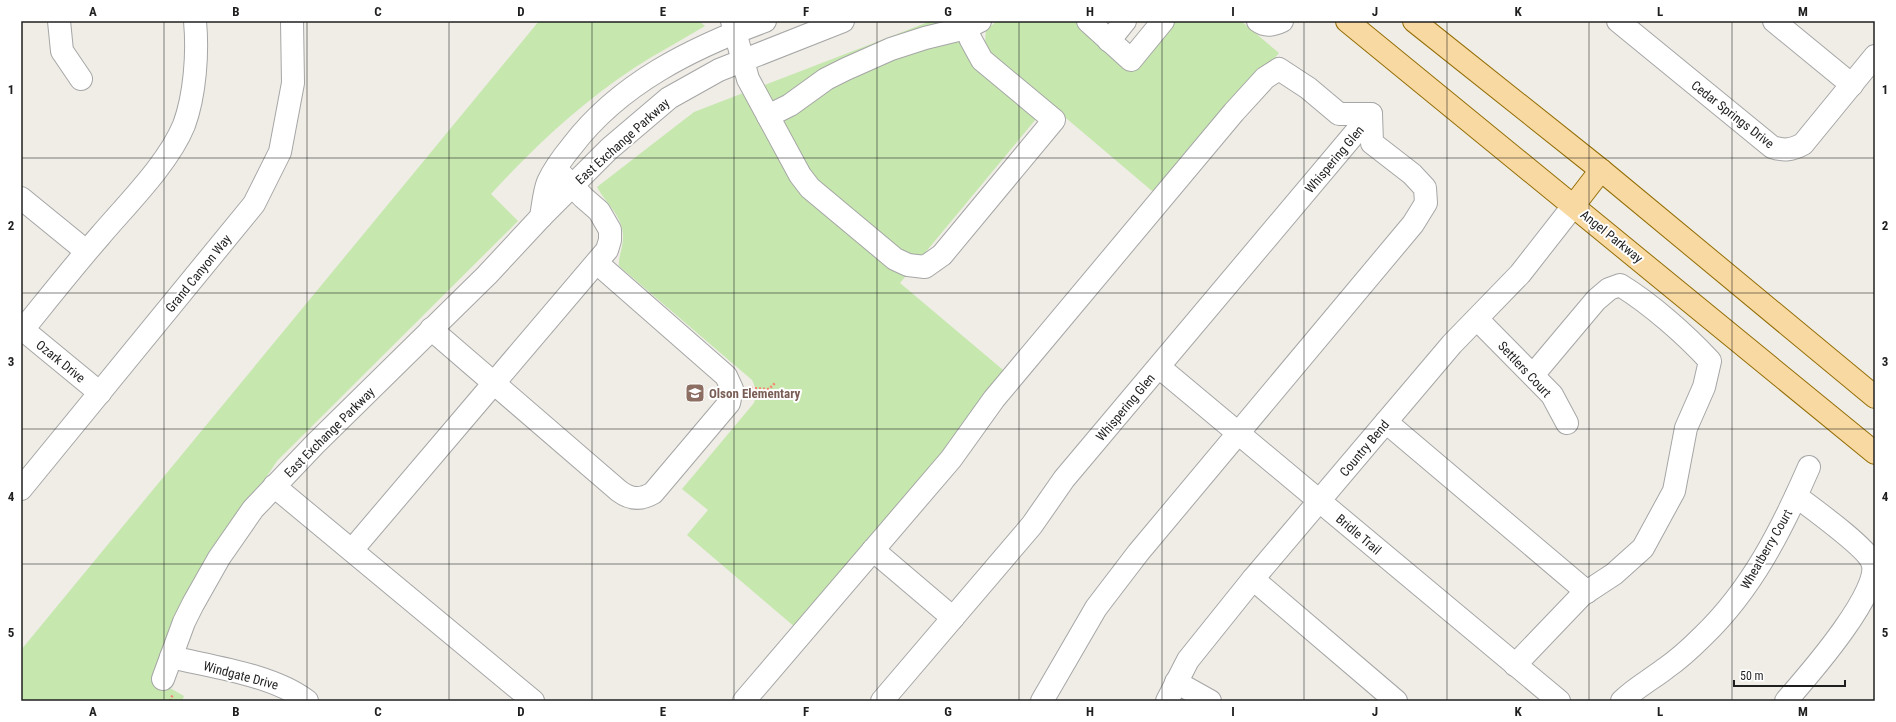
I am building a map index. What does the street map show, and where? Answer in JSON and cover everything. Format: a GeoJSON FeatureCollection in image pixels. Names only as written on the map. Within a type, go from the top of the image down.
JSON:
{"type":"FeatureCollection","features":[{"type":"Feature","properties":{"kind":"main road","name":"Angel Parkway"},"geometry":{"type":"LineString","coordinates":[[1347,21],[1574,205],[1875,453]]}},
{"type":"Feature","properties":{"kind":"main road"},"geometry":{"type":"LineString","coordinates":[[1397,21],[1429,44],[1465,62]]}},
{"type":"Feature","properties":{"kind":"main road"},"geometry":{"type":"LineString","coordinates":[[1414,21],[1601,170],[1875,396]]}},
{"type":"Feature","properties":{"kind":"main road"},"geometry":{"type":"LineString","coordinates":[[1574,205],[1601,170]]}},
{"type":"Feature","properties":{"kind":"street"},"geometry":{"type":"LineString","coordinates":[[59,21],[62,51],[81,79]]}},
{"type":"Feature","properties":{"kind":"street"},"geometry":{"type":"LineString","coordinates":[[22,330],[86,251],[148,180],[171,150],[183,126],[191,101],[194,75],[195,21]]}},
{"type":"Feature","properties":{"kind":"street","name":"Grand Canyon Way"},"geometry":{"type":"LineString","coordinates":[[21,489],[254,204],[280,152],[293,83],[292,21]]}},
{"type":"Feature","properties":{"kind":"street","name":"East Exchange Parkway"},"geometry":{"type":"LineString","coordinates":[[541,217],[548,182],[584,130],[607,107],[633,87],[689,53],[718,39],[734,27],[765,21]]}},
{"type":"Feature","properties":{"kind":"street","name":"East Exchange Parkway"},"geometry":{"type":"LineString","coordinates":[[163,679],[184,622],[219,558],[249,515],[274,486],[487,275],[541,217],[609,149],[669,98],[719,70],[843,21]]}},
{"type":"Feature","properties":{"kind":"street"},"geometry":{"type":"LineString","coordinates":[[1088,21],[1131,60],[1162,21]]}},
{"type":"Feature","properties":{"kind":"street"},"geometry":{"type":"LineString","coordinates":[[1109,41],[1125,21]]}},
{"type":"Feature","properties":{"kind":"street"},"geometry":{"type":"LineString","coordinates":[[1258,21],[1265,25],[1281,21]]}},
{"type":"Feature","properties":{"kind":"street","name":"Cedar Springs Drive"},"geometry":{"type":"LineString","coordinates":[[1618,21],[1772,147],[1780,150],[1796,148],[1803,144],[1875,56]]}},
{"type":"Feature","properties":{"kind":"street"},"geometry":{"type":"LineString","coordinates":[[1774,21],[1852,85]]}},
{"type":"Feature","properties":{"kind":"street"},"geometry":{"type":"LineString","coordinates":[[734,27],[748,79],[768,116],[800,175],[810,188],[894,259],[908,265],[925,267],[942,255],[1054,120],[982,60],[970,23],[885,52],[826,79],[790,105],[768,116]]}},
{"type":"Feature","properties":{"kind":"street"},"geometry":{"type":"LineString","coordinates":[[744,701],[951,459],[994,399],[1265,78],[1278,69],[1308,88],[1339,114],[1371,114],[1372,143],[1412,174],[1425,188],[1426,203],[1412,224],[1138,553],[1096,608],[1042,701]]}},
{"type":"Feature","properties":{"kind":"street","name":"Whispering Glen"},"geometry":{"type":"LineString","coordinates":[[882,701],[1032,525],[1064,479],[1371,114]]}},
{"type":"Feature","properties":{"kind":"street"},"geometry":{"type":"LineString","coordinates":[[352,550],[607,250],[610,240],[610,230],[599,211],[556,169]]}},
{"type":"Feature","properties":{"kind":"street"},"geometry":{"type":"LineString","coordinates":[[21,198],[86,251]]}},
{"type":"Feature","properties":{"kind":"street","name":"Country Bend"},"geometry":{"type":"LineString","coordinates":[[1171,692],[1188,660],[1253,579],[1452,344],[1520,274],[1574,205]]}},
{"type":"Feature","properties":{"kind":"street"},"geometry":{"type":"LineString","coordinates":[[431,329],[625,496],[639,498],[653,493],[729,403],[732,389],[726,376],[597,263]]}},
{"type":"Feature","properties":{"kind":"street"},"geometry":{"type":"LineString","coordinates":[[1515,665],[1587,592],[1614,574],[1642,548],[1674,492],[1686,428],[1704,387],[1710,361],[1697,347],[1652,308],[1620,285],[1609,289],[1596,300],[1534,375]]}},
{"type":"Feature","properties":{"kind":"street","name":"Settlers Court"},"geometry":{"type":"LineString","coordinates":[[1477,319],[1534,375],[1552,395],[1567,422]]}},
{"type":"Feature","properties":{"kind":"street","name":"Ozark Drive"},"geometry":{"type":"LineString","coordinates":[[22,330],[100,393]]}},
{"type":"Feature","properties":{"kind":"street","name":"Bridle Trail"},"geometry":{"type":"LineString","coordinates":[[1159,367],[1558,701]]}},
{"type":"Feature","properties":{"kind":"street"},"geometry":{"type":"LineString","coordinates":[[1386,422],[1587,592]]}},
{"type":"Feature","properties":{"kind":"street","name":"Wheatberry Court"},"geometry":{"type":"LineString","coordinates":[[1622,701],[1628,695],[1668,667],[1697,641],[1732,604],[1762,562],[1780,531],[1809,467]]}},
{"type":"Feature","properties":{"kind":"street"},"geometry":{"type":"LineString","coordinates":[[274,486],[533,701]]}},
{"type":"Feature","properties":{"kind":"street"},"geometry":{"type":"LineString","coordinates":[[1786,701],[1840,636],[1870,585],[1874,571],[1872,561],[1858,546],[1796,496]]}},
{"type":"Feature","properties":{"kind":"street"},"geometry":{"type":"LineString","coordinates":[[873,550],[952,618]]}},
{"type":"Feature","properties":{"kind":"street"},"geometry":{"type":"LineString","coordinates":[[1253,579],[1396,701]]}},
{"type":"Feature","properties":{"kind":"street","name":"Windgate Drive"},"geometry":{"type":"LineString","coordinates":[[171,657],[272,681],[296,693],[307,701]]}},
{"type":"Feature","properties":{"kind":"street"},"geometry":{"type":"LineString","coordinates":[[1171,692],[1210,701]]}},
{"type":"Feature","properties":{"kind":"path"},"geometry":{"type":"LineString","coordinates":[[751,388],[769,389],[775,383]]}},
{"type":"Feature","properties":{"kind":"green space"},"geometry":{"type":"Polygon","coordinates":[[[539,21],[699,21],[705,26],[643,62],[614,82],[559,126],[524,159],[491,194],[518,221],[277,461],[213,557],[154,679],[184,696],[182,701],[21,701],[21,650],[539,21]]]}},
{"type":"Feature","properties":{"kind":"green space"},"geometry":{"type":"Polygon","coordinates":[[[931,21],[950,21],[974,68],[1036,119],[900,283],[1009,375],[796,628],[687,535],[708,510],[682,489],[754,403],[756,394],[752,380],[619,266],[623,230],[618,217],[597,187],[694,112],[931,21]]]}},
{"type":"Feature","properties":{"kind":"green space"},"geometry":{"type":"Polygon","coordinates":[[[997,21],[1076,21],[1132,69],[1173,21],[1241,21],[1279,53],[1158,196],[988,52],[985,42],[986,30],[997,21]]]}},
{"type":"Feature","properties":{"kind":"place","name":"Olson Elementary"},"geometry":{"type":"Point","coordinates":[695,393]}}]}
